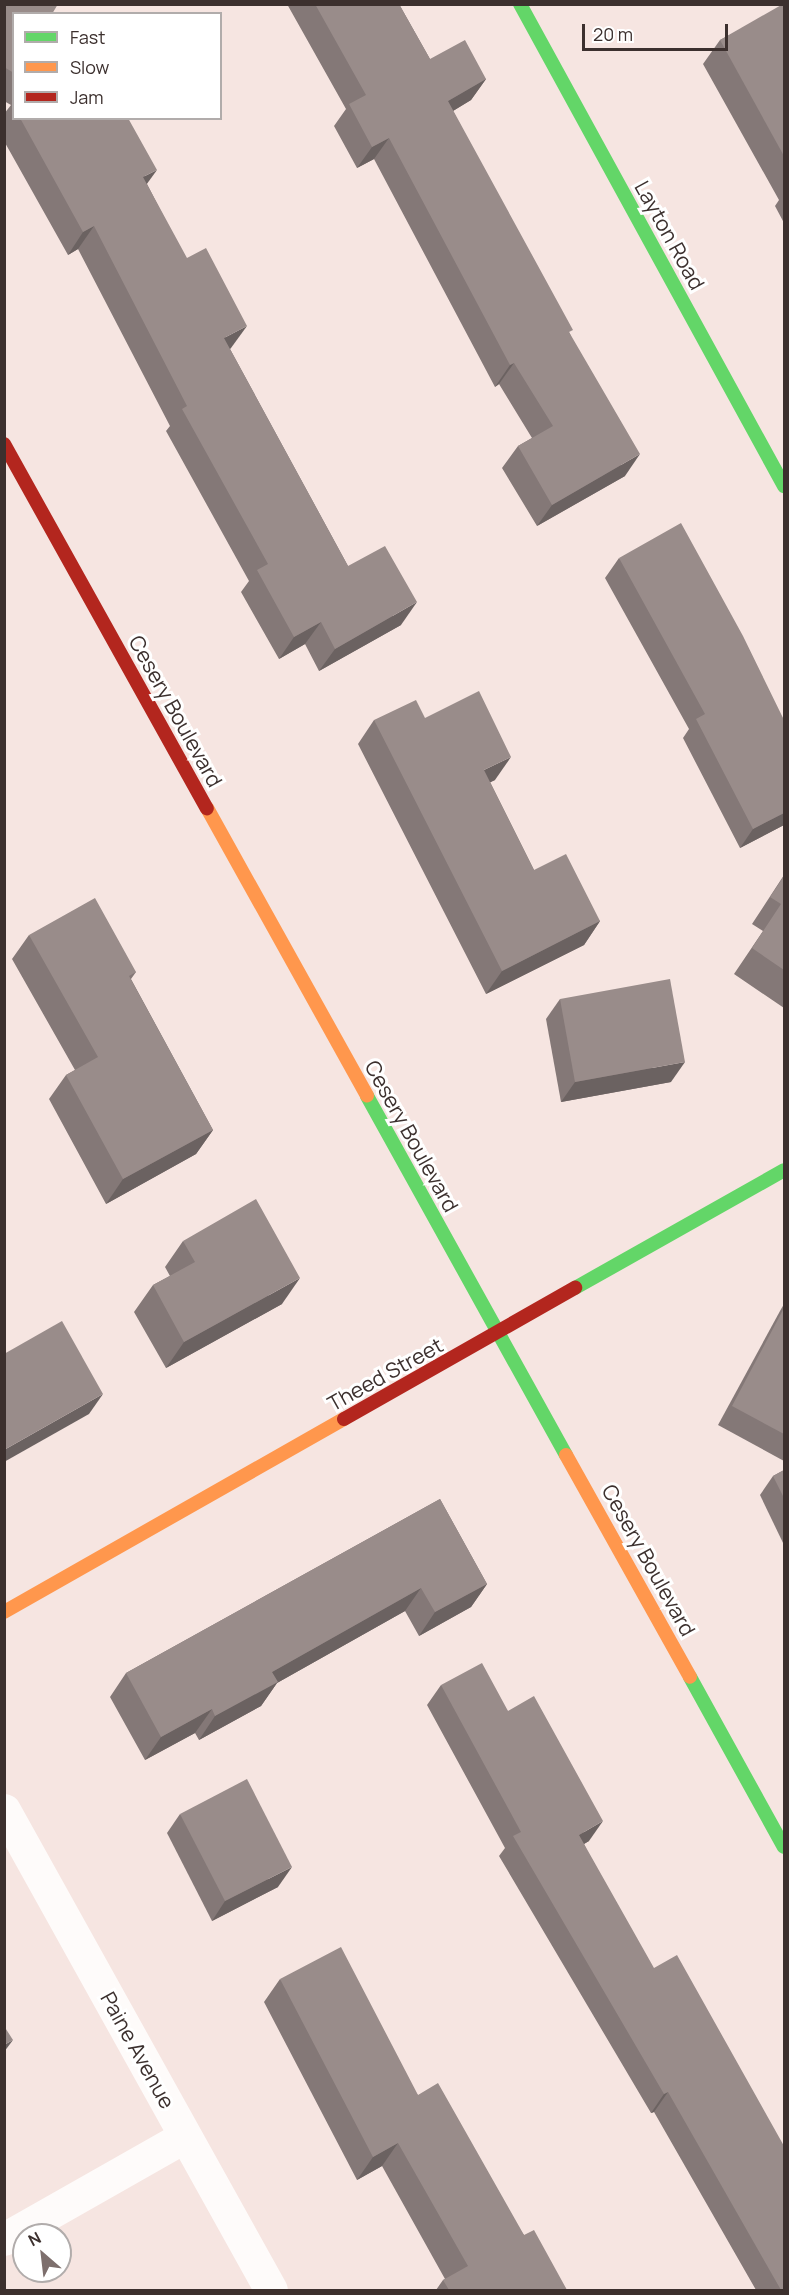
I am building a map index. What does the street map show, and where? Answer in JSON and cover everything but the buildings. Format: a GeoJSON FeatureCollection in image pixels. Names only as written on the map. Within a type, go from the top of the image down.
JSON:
{"type":"FeatureCollection","features":[{"type":"Feature","properties":{"kind":"main road","name":"Layton Road"},"geometry":{"type":"LineString","coordinates":[[520,4],[784,486]]}},
{"type":"Feature","properties":{"kind":"main road","name":"Cesery Boulevard"},"geometry":{"type":"LineString","coordinates":[[4,444],[784,1847]]}},
{"type":"Feature","properties":{"kind":"main road","name":"Theed Street"},"geometry":{"type":"LineString","coordinates":[[4,1612],[499,1334],[784,1170]]}},
{"type":"Feature","properties":{"kind":"street","name":"Paine Avenue"},"geometry":{"type":"LineString","coordinates":[[4,1810],[271,2290]]}},
{"type":"Feature","properties":{"kind":"street"},"geometry":{"type":"LineString","coordinates":[[4,2239],[185,2136]]}},
{"type":"Feature","properties":{"kind":"traffic: fast"},"geometry":{"type":"LineString","coordinates":[[520,4],[784,486]]}},
{"type":"Feature","properties":{"kind":"traffic: fast"},"geometry":{"type":"LineString","coordinates":[[367,1096],[566,1455]]}},
{"type":"Feature","properties":{"kind":"traffic: fast"},"geometry":{"type":"LineString","coordinates":[[575,1288],[784,1170]]}},
{"type":"Feature","properties":{"kind":"traffic: fast"},"geometry":{"type":"LineString","coordinates":[[690,1677],[784,1847]]}},
{"type":"Feature","properties":{"kind":"traffic: slow"},"geometry":{"type":"LineString","coordinates":[[207,808],[367,1096]]}},
{"type":"Feature","properties":{"kind":"traffic: slow"},"geometry":{"type":"LineString","coordinates":[[4,1612],[344,1419]]}},
{"type":"Feature","properties":{"kind":"traffic: slow"},"geometry":{"type":"LineString","coordinates":[[566,1455],[690,1677]]}},
{"type":"Feature","properties":{"kind":"traffic: jam"},"geometry":{"type":"LineString","coordinates":[[4,444],[207,808]]}},
{"type":"Feature","properties":{"kind":"traffic: jam"},"geometry":{"type":"LineString","coordinates":[[344,1419],[575,1288]]}}]}
